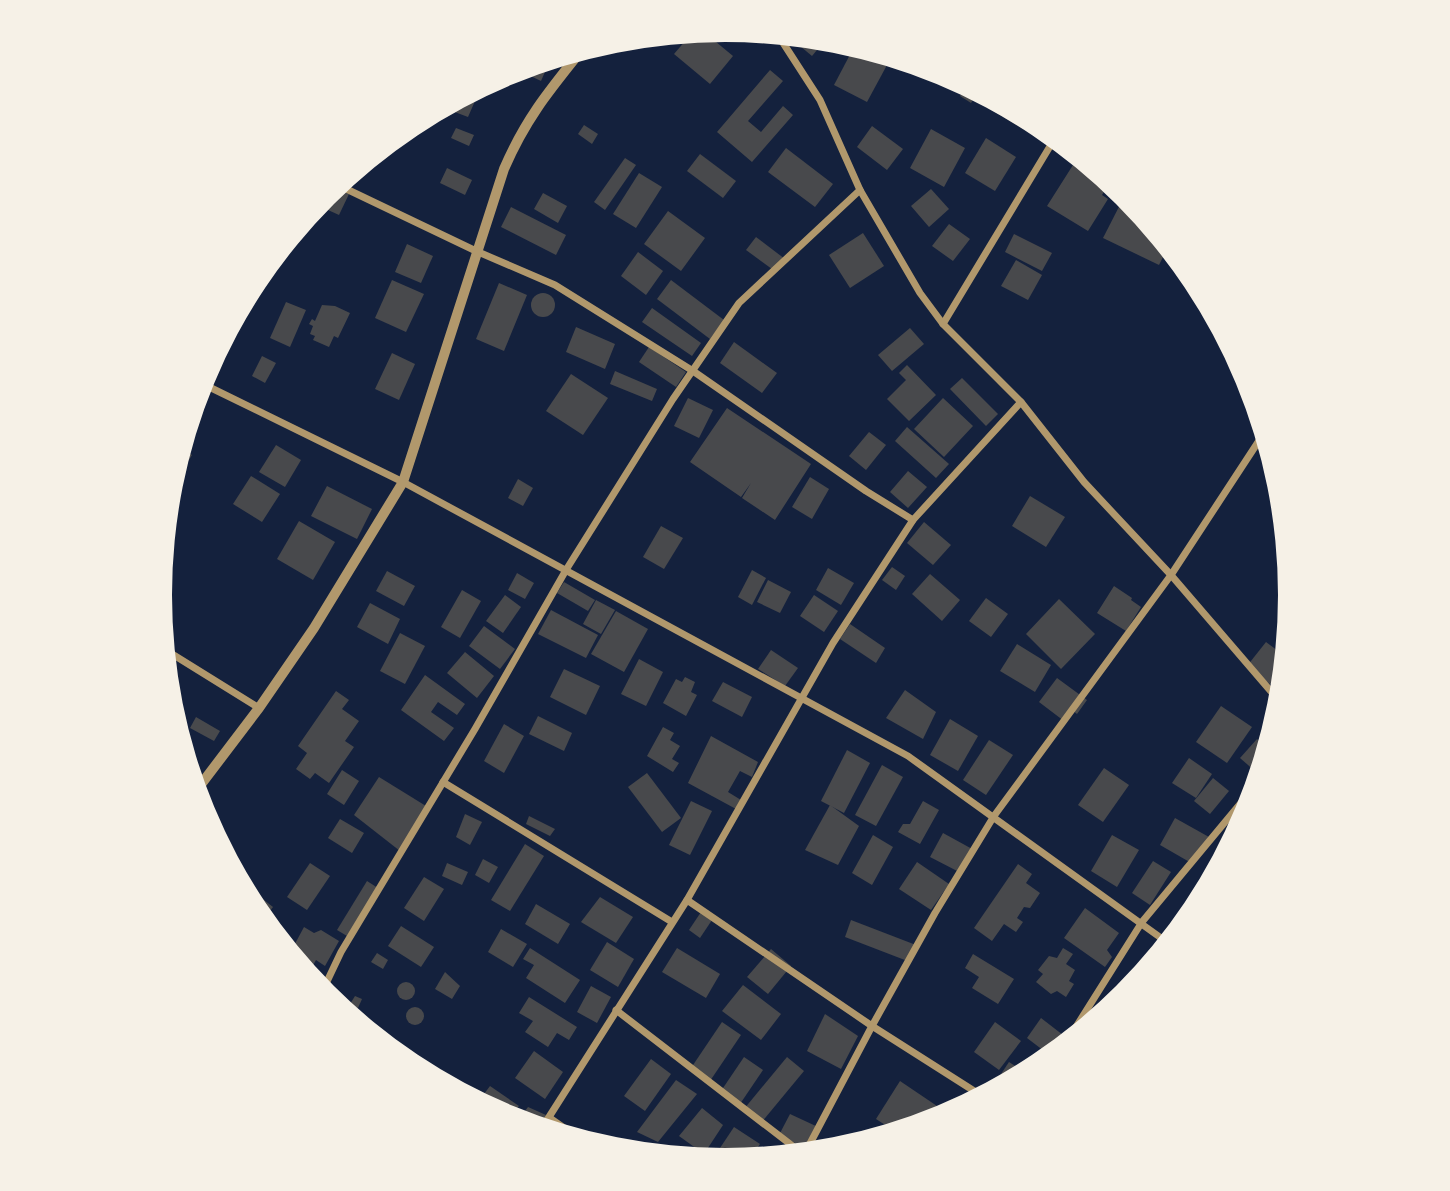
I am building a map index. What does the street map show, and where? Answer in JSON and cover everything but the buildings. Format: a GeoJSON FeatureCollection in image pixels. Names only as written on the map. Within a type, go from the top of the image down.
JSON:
{"type":"FeatureCollection","features":[{"type":"Feature","properties":{"kind":"street"},"geometry":{"type":"LineString","coordinates":[[785,46],[820,100],[860,190],[920,293],[943,324],[1021,402],[1084,482],[1171,575],[1270,691]]}},
{"type":"Feature","properties":{"kind":"street"},"geometry":{"type":"LineString","coordinates":[[204,781],[259,708],[314,628],[403,482],[504,169],[533,111],[570,64]]}},
{"type":"Feature","properties":{"kind":"street"},"geometry":{"type":"LineString","coordinates":[[943,324],[1050,147]]}},
{"type":"Feature","properties":{"kind":"street"},"geometry":{"type":"LineString","coordinates":[[349,190],[476,251],[555,285],[693,371],[866,491],[913,520]]}},
{"type":"Feature","properties":{"kind":"street"},"geometry":{"type":"LineString","coordinates":[[328,980],[341,952],[566,570],[693,371],[739,303],[860,190]]}},
{"type":"Feature","properties":{"kind":"street"},"geometry":{"type":"LineString","coordinates":[[212,389],[403,482],[908,756],[1160,937]]}},
{"type":"Feature","properties":{"kind":"street"},"geometry":{"type":"LineString","coordinates":[[557,1123],[550,1118],[687,900],[833,643],[913,520],[1021,402]]}},
{"type":"Feature","properties":{"kind":"street"},"geometry":{"type":"LineString","coordinates":[[811,1142],[935,913],[994,816],[1171,575],[1257,443]]}},
{"type":"Feature","properties":{"kind":"street"},"geometry":{"type":"LineString","coordinates":[[175,656],[259,708]]}},
{"type":"Feature","properties":{"kind":"street"},"geometry":{"type":"LineString","coordinates":[[443,782],[672,922]]}},
{"type":"Feature","properties":{"kind":"street"},"geometry":{"type":"LineString","coordinates":[[1080,1020],[1142,922],[1234,811]]}},
{"type":"Feature","properties":{"kind":"street"},"geometry":{"type":"LineString","coordinates":[[687,900],[872,1026],[973,1090]]}},
{"type":"Feature","properties":{"kind":"street"},"geometry":{"type":"LineString","coordinates":[[616,1010],[792,1145]]}}]}
